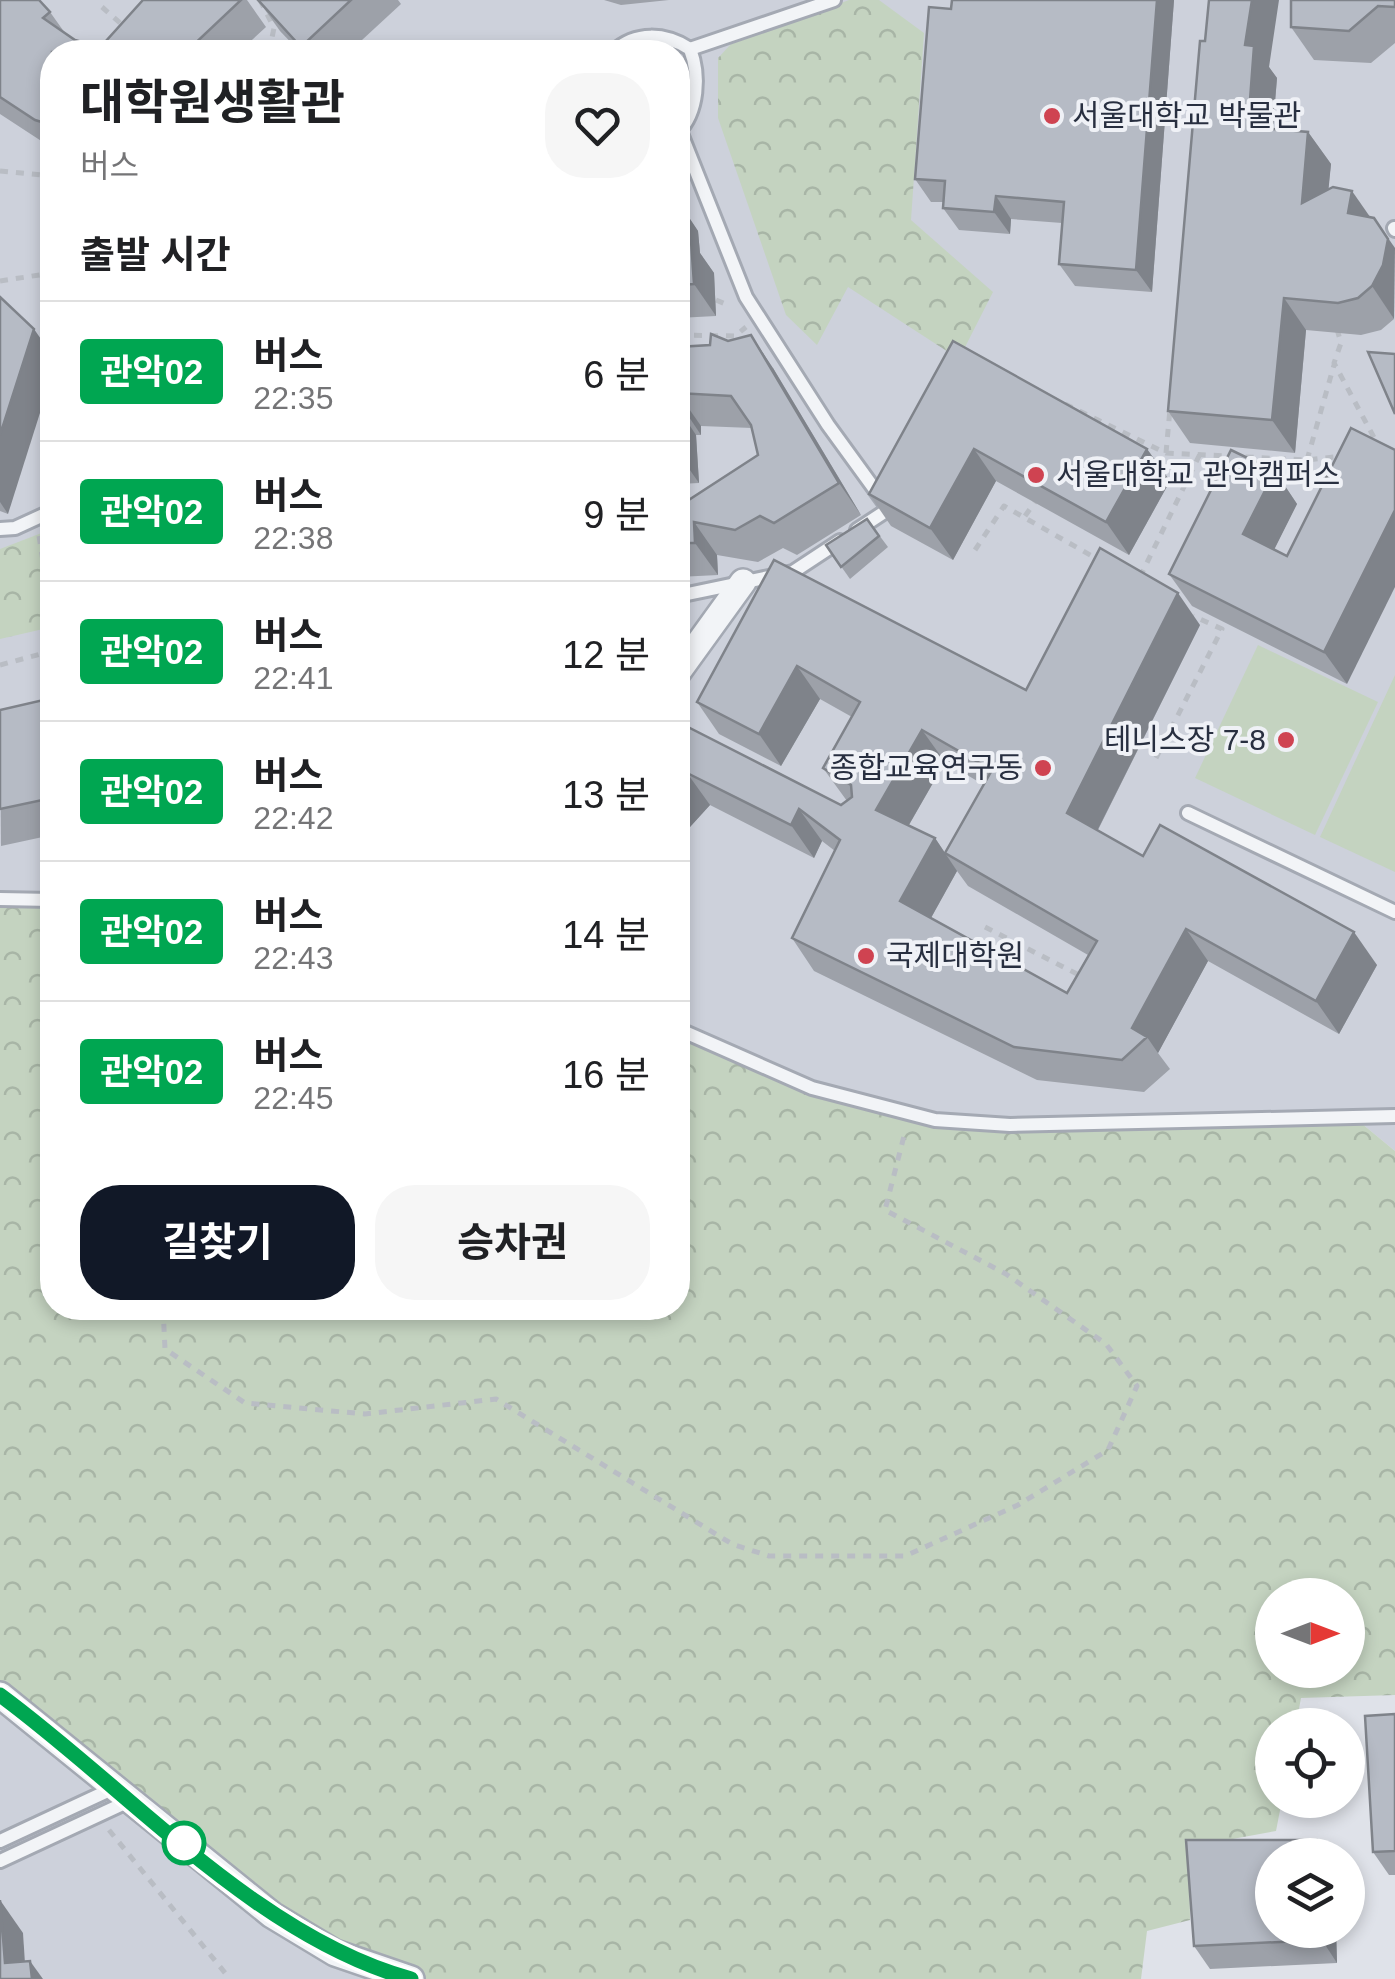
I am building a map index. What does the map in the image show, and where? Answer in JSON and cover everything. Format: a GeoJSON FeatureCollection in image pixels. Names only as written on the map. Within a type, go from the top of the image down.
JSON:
{"type":"FeatureCollection","features":[{"type":"Feature","properties":{"kind":"street"},"geometry":{"type":"LineString","coordinates":[[690,655],[742,582]]}},
{"type":"Feature","properties":{"kind":"street"},"geometry":{"type":"LineString","coordinates":[[2,1697],[92,1767]]}},
{"type":"Feature","properties":{"kind":"street"},"geometry":{"type":"LineString","coordinates":[[124,1794],[272,1916]]}},
{"type":"Feature","properties":{"kind":"lane"},"geometry":{"type":"LineString","coordinates":[[690,109],[696,66],[690,49],[834,0]]}},
{"type":"Feature","properties":{"kind":"lane"},"geometry":{"type":"LineString","coordinates":[[638,40],[662,36],[671,40]]}},
{"type":"Feature","properties":{"kind":"lane"},"geometry":{"type":"LineString","coordinates":[[690,158],[746,296],[889,509],[793,572],[690,593]]}},
{"type":"Feature","properties":{"kind":"lane"},"geometry":{"type":"LineString","coordinates":[[0,529],[16,528],[40,517]]}},
{"type":"Feature","properties":{"kind":"lane"},"geometry":{"type":"LineString","coordinates":[[1188,813],[1395,912]]}},
{"type":"Feature","properties":{"kind":"lane"},"geometry":{"type":"LineString","coordinates":[[0,899],[40,900]]}},
{"type":"Feature","properties":{"kind":"lane"},"geometry":{"type":"LineString","coordinates":[[690,1035],[812,1088],[910,1115],[1010,1124],[1395,1116]]}},
{"type":"Feature","properties":{"kind":"lane"},"geometry":{"type":"LineString","coordinates":[[92,1767],[124,1794]]}},
{"type":"Feature","properties":{"kind":"lane"},"geometry":{"type":"LineString","coordinates":[[0,1861],[97,1816],[124,1794]]}},
{"type":"Feature","properties":{"kind":"lane"},"geometry":{"type":"LineString","coordinates":[[0,1840],[124,1794]]}},
{"type":"Feature","properties":{"kind":"lane"},"geometry":{"type":"LineString","coordinates":[[272,1916],[335,1953],[411,1979]]}},
{"type":"Feature","properties":{"kind":"path"},"geometry":{"type":"LineString","coordinates":[[260,0],[274,28],[272,40]]}},
{"type":"Feature","properties":{"kind":"path"},"geometry":{"type":"LineString","coordinates":[[102,7],[132,33]]}},
{"type":"Feature","properties":{"kind":"path"},"geometry":{"type":"LineString","coordinates":[[0,171],[40,175]]}},
{"type":"Feature","properties":{"kind":"path"},"geometry":{"type":"LineString","coordinates":[[0,280],[40,275]]}},
{"type":"Feature","properties":{"kind":"path"},"geometry":{"type":"LineString","coordinates":[[690,335],[736,336],[758,316]]}},
{"type":"Feature","properties":{"kind":"path"},"geometry":{"type":"LineString","coordinates":[[1307,460],[1341,343],[1336,325]]}},
{"type":"Feature","properties":{"kind":"path"},"geometry":{"type":"LineString","coordinates":[[712,336],[713,355]]}},
{"type":"Feature","properties":{"kind":"path"},"geometry":{"type":"LineString","coordinates":[[1334,362],[1382,452]]}},
{"type":"Feature","properties":{"kind":"path"},"geometry":{"type":"LineString","coordinates":[[1166,452],[1171,401]]}},
{"type":"Feature","properties":{"kind":"path"},"geometry":{"type":"LineString","coordinates":[[1061,402],[1166,452],[1307,460],[1344,456]]}},
{"type":"Feature","properties":{"kind":"path"},"geometry":{"type":"LineString","coordinates":[[1087,434],[1095,418]]}},
{"type":"Feature","properties":{"kind":"path"},"geometry":{"type":"LineString","coordinates":[[1150,588],[1138,581],[1200,454]]}},
{"type":"Feature","properties":{"kind":"path"},"geometry":{"type":"LineString","coordinates":[[1024,517],[1035,502]]}},
{"type":"Feature","properties":{"kind":"path"},"geometry":{"type":"LineString","coordinates":[[975,550],[1004,506],[1105,563]]}},
{"type":"Feature","properties":{"kind":"path"},"geometry":{"type":"LineString","coordinates":[[1156,758],[1222,629],[1191,615]]}},
{"type":"Feature","properties":{"kind":"path"},"geometry":{"type":"LineString","coordinates":[[0,665],[40,655]]}},
{"type":"Feature","properties":{"kind":"path"},"geometry":{"type":"LineString","coordinates":[[985,927],[1084,977]]}},
{"type":"Feature","properties":{"kind":"path"},"geometry":{"type":"LineString","coordinates":[[164,1320],[165,1349],[246,1403],[365,1414],[496,1399],[732,1544],[769,1556],[905,1556],[1018,1505],[1108,1450],[1137,1386],[1106,1344],[1006,1274],[885,1210],[910,1115]]}},
{"type":"Feature","properties":{"kind":"path"},"geometry":{"type":"LineString","coordinates":[[97,1816],[230,1979]]}},
{"type":"Feature","properties":{"kind":"shaded area","name":"서울대학교 관악캠퍼스"},"geometry":{"type":"Polygon","coordinates":[[[0,0],[1395,0],[1395,1151],[1355,1118],[1010,1125],[876,1108],[690,1034],[690,40],[40,40],[40,900],[0,899],[0,0]]]}},
{"type":"Feature","properties":{"kind":"shaded area"},"geometry":{"type":"Polygon","coordinates":[[[0,1695],[411,1979],[0,1979],[0,1695]]]}},
{"type":"Feature","properties":{"kind":"green space"},"geometry":{"type":"Polygon","coordinates":[[[849,0],[879,0],[924,33],[911,220],[993,292],[959,359],[848,287],[817,345],[786,315],[718,118],[718,58],[731,44],[849,0]]]}},
{"type":"Feature","properties":{"kind":"green space"},"geometry":{"type":"Polygon","coordinates":[[[40,534],[40,630],[0,639],[0,549],[40,534]]]}},
{"type":"Feature","properties":{"kind":"green space","name":"테니스장 7-8"},"geometry":{"type":"Polygon","coordinates":[[[1258,645],[1378,702],[1315,835],[1195,778],[1258,645]]]}},
{"type":"Feature","properties":{"kind":"green space"},"geometry":{"type":"Polygon","coordinates":[[[1395,675],[1395,872],[1320,837],[1395,675]]]}},
{"type":"Feature","properties":{"kind":"green space"},"geometry":{"type":"Polygon","coordinates":[[[0,899],[40,900],[40,1320],[690,1320],[690,1034],[812,1088],[935,1120],[1355,1118],[1395,1151],[1395,1695],[1301,1698],[1299,1708],[1255,1708],[1255,1818],[1279,1818],[1276,1831],[1189,1847],[1190,1920],[1147,1931],[1141,1979],[411,1979],[335,1953],[0,1695],[0,899]]]}},
{"type":"Feature","properties":{"kind":"building"},"geometry":{"type":"Polygon","coordinates":[[[0,0],[39,0],[50,12],[43,18],[75,40],[40,40],[40,121],[0,97],[0,0]]]}},
{"type":"Feature","properties":{"kind":"building"},"geometry":{"type":"Polygon","coordinates":[[[143,0],[241,0],[199,40],[107,40],[143,0]]]}},
{"type":"Feature","properties":{"kind":"building"},"geometry":{"type":"Polygon","coordinates":[[[258,0],[351,0],[308,40],[295,40],[258,0]]]}},
{"type":"Feature","properties":{"kind":"building","name":"서울대학교 박물관"},"geometry":{"type":"Polygon","coordinates":[[[952,0],[1157,0],[1136,270],[1059,264],[1064,202],[996,196],[994,212],[943,208],[945,181],[915,179],[929,7],[951,9],[952,0]]]}},
{"type":"Feature","properties":{"kind":"building"},"geometry":{"type":"Polygon","coordinates":[[[1209,0],[1252,0],[1245,45],[1254,46],[1248,127],[1308,132],[1302,203],[1333,187],[1352,191],[1348,213],[1374,218],[1388,239],[1383,265],[1372,286],[1358,298],[1338,303],[1284,298],[1272,420],[1168,411],[1200,41],[1205,41],[1209,0]]]}},
{"type":"Feature","properties":{"kind":"building"},"geometry":{"type":"Polygon","coordinates":[[[1291,0],[1395,0],[1395,7],[1378,6],[1349,31],[1291,27],[1291,0]]]}},
{"type":"Feature","properties":{"kind":"building"},"geometry":{"type":"Polygon","coordinates":[[[690,241],[691,241],[694,284],[690,284],[690,241]]]}},
{"type":"Feature","properties":{"kind":"building"},"geometry":{"type":"Polygon","coordinates":[[[0,297],[34,329],[0,435],[0,297]]]}},
{"type":"Feature","properties":{"kind":"building"},"geometry":{"type":"Polygon","coordinates":[[[711,334],[728,341],[751,335],[839,483],[774,523],[760,516],[735,530],[694,522],[695,543],[690,543],[690,499],[758,455],[751,425],[731,396],[690,394],[690,346],[710,345],[711,334]]]}},
{"type":"Feature","properties":{"kind":"building"},"geometry":{"type":"Polygon","coordinates":[[[953,341],[1147,449],[1106,522],[974,449],[930,528],[869,494],[953,341]]]}},
{"type":"Feature","properties":{"kind":"building"},"geometry":{"type":"Polygon","coordinates":[[[1368,352],[1395,354],[1395,414],[1368,352]]]}},
{"type":"Feature","properties":{"kind":"building"},"geometry":{"type":"Polygon","coordinates":[[[1351,428],[1395,450],[1395,510],[1324,652],[1169,574],[1231,450],[1275,471],[1243,534],[1287,556],[1351,428]]]}},
{"type":"Feature","properties":{"kind":"building"},"geometry":{"type":"Polygon","coordinates":[[[867,519],[879,536],[841,567],[826,545],[867,519]]]}},
{"type":"Feature","properties":{"kind":"building"},"geometry":{"type":"Polygon","coordinates":[[[1100,548],[1178,593],[1067,813],[1143,856],[1160,825],[1354,932],[1316,1001],[1186,929],[1132,1028],[1147,1037],[1122,1060],[1014,1047],[792,938],[840,840],[799,809],[791,825],[690,774],[690,728],[841,805],[852,797],[851,785],[823,768],[860,702],[797,666],[759,734],[697,702],[774,560],[1026,690],[1100,548]],[[922,730],[876,810],[935,838],[900,901],[1067,993],[1097,941],[945,853],[992,770],[922,730]]]}},
{"type":"Feature","properties":{"kind":"building"},"geometry":{"type":"Polygon","coordinates":[[[40,701],[40,801],[0,809],[0,710],[40,701]]]}},
{"type":"Feature","properties":{"kind":"building"},"geometry":{"type":"Polygon","coordinates":[[[1395,1714],[1395,1851],[1373,1852],[1365,1716],[1395,1714]]]}},
{"type":"Feature","properties":{"kind":"building"},"geometry":{"type":"Polygon","coordinates":[[[1186,1840],[1255,1840],[1255,1943],[1194,1946],[1186,1840]]]}},
{"type":"Feature","properties":{"kind":"building"},"geometry":{"type":"Polygon","coordinates":[[[0,1900],[5,1963],[30,1961],[32,1979],[0,1979],[0,1900]]]}},
{"type":"Feature","properties":{"kind":"bus line","name":"관악02"},"geometry":{"type":"LineString","coordinates":[[0,1695],[272,1916],[335,1953],[411,1979]]}},
{"type":"Feature","properties":{"kind":"place","name":"서울대학교 박물관"},"geometry":{"type":"Point","coordinates":[1052,116]}},
{"type":"Feature","properties":{"kind":"place","name":"서울대학교 관악캠퍼스"},"geometry":{"type":"Point","coordinates":[1036,475]}},
{"type":"Feature","properties":{"kind":"place","name":"테니스장 7-8"},"geometry":{"type":"Point","coordinates":[1286,740]}},
{"type":"Feature","properties":{"kind":"place","name":"종합교육연구동"},"geometry":{"type":"Point","coordinates":[1043,768]}},
{"type":"Feature","properties":{"kind":"place","name":"국제대학원"},"geometry":{"type":"Point","coordinates":[866,956]}}]}
